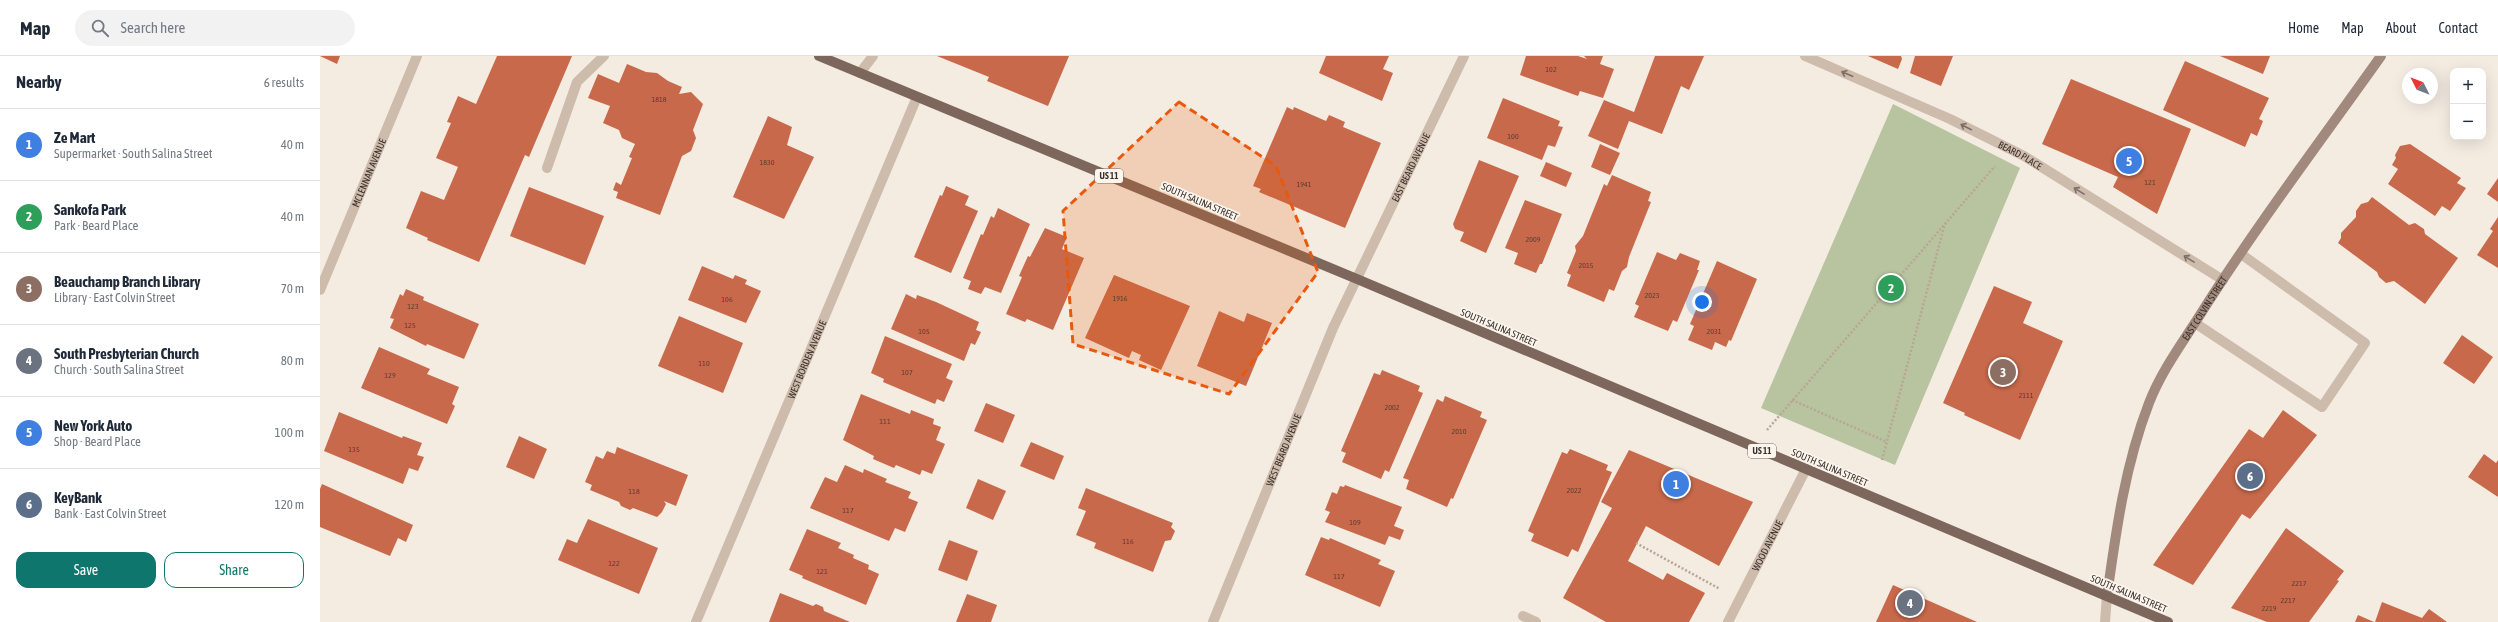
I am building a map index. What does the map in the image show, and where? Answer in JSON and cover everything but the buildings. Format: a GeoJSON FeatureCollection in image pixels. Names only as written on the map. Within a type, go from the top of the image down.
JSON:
{"type":"FeatureCollection","features":[{"type":"Feature","properties":{"kind":"main road","name":"SOUTH SALINA STREET"},"geometry":{"type":"LineString","coordinates":[[819,56],[1357,279],[2168,622]]}},
{"type":"Feature","properties":{"kind":"street","name":"MCLENNAN AVENUE"},"geometry":{"type":"LineString","coordinates":[[320,290],[417,56]]}},
{"type":"Feature","properties":{"kind":"street"},"geometry":{"type":"LineString","coordinates":[[547,168],[578,82],[604,56]]}},
{"type":"Feature","properties":{"kind":"street"},"geometry":{"type":"LineString","coordinates":[[860,73],[873,56]]}},
{"type":"Feature","properties":{"kind":"street","name":"EAST BEARD AVENUE"},"geometry":{"type":"LineString","coordinates":[[1357,279],[1464,56]]}},
{"type":"Feature","properties":{"kind":"street","name":"BEARD PLACE"},"geometry":{"type":"LineString","coordinates":[[1804,56],[1950,119],[2009,149],[2223,280]]}},
{"type":"Feature","properties":{"kind":"street","name":"EAST COLVIN STREET"},"geometry":{"type":"LineString","coordinates":[[2107,596],[2117,523],[2134,443],[2149,401],[2195,323],[2223,280],[2381,56]]}},
{"type":"Feature","properties":{"kind":"street","name":"WEST BORDEN AVENUE"},"geometry":{"type":"LineString","coordinates":[[696,622],[917,97]]}},
{"type":"Feature","properties":{"kind":"street"},"geometry":{"type":"LineString","coordinates":[[2195,323],[2322,407],[2365,343],[2241,254]]}},
{"type":"Feature","properties":{"kind":"street","name":"WEST BEARD AVENUE"},"geometry":{"type":"LineString","coordinates":[[1213,622],[1333,328],[1357,279]]}},
{"type":"Feature","properties":{"kind":"street","name":"WOOD AVENUE"},"geometry":{"type":"LineString","coordinates":[[1728,622],[1806,470]]}},
{"type":"Feature","properties":{"kind":"street"},"geometry":{"type":"LineString","coordinates":[[2105,622],[2107,596]]}},
{"type":"Feature","properties":{"kind":"street"},"geometry":{"type":"LineString","coordinates":[[1523,616],[1536,622]]}},
{"type":"Feature","properties":{"kind":"path"},"geometry":{"type":"LineString","coordinates":[[1752,447],[2009,149]]}},
{"type":"Feature","properties":{"kind":"path"},"geometry":{"type":"LineString","coordinates":[[1882,460],[1946,222]]}},
{"type":"Feature","properties":{"kind":"path"},"geometry":{"type":"LineString","coordinates":[[1792,400],[1887,442]]}},
{"type":"Feature","properties":{"kind":"path"},"geometry":{"type":"LineString","coordinates":[[1636,543],[1740,600]]}},
{"type":"Feature","properties":{"kind":"highlighted area"},"geometry":{"type":"Polygon","coordinates":[[[1179,102],[1276,166],[1318,272],[1229,394],[1073,344],[1063,211],[1179,102]]]}},
{"type":"Feature","properties":{"kind":"green space"},"geometry":{"type":"Polygon","coordinates":[[[1893,104],[2020,168],[1895,465],[1761,408],[1893,104]]]}},
{"type":"Feature","properties":{"kind":"place","name":"New York Auto"},"geometry":{"type":"Point","coordinates":[2129,161]}},
{"type":"Feature","properties":{"kind":"place","name":"Sankofa Park"},"geometry":{"type":"Point","coordinates":[1891,288]}},
{"type":"Feature","properties":{"kind":"place","name":"Beauchamp Branch Library"},"geometry":{"type":"Point","coordinates":[2003,372]}},
{"type":"Feature","properties":{"kind":"place","name":"KeyBank"},"geometry":{"type":"Point","coordinates":[2250,476]}},
{"type":"Feature","properties":{"kind":"place","name":"Ze Mart"},"geometry":{"type":"Point","coordinates":[1676,484]}},
{"type":"Feature","properties":{"kind":"place","name":"South Presbyterian Church"},"geometry":{"type":"Point","coordinates":[1910,603]}}]}
